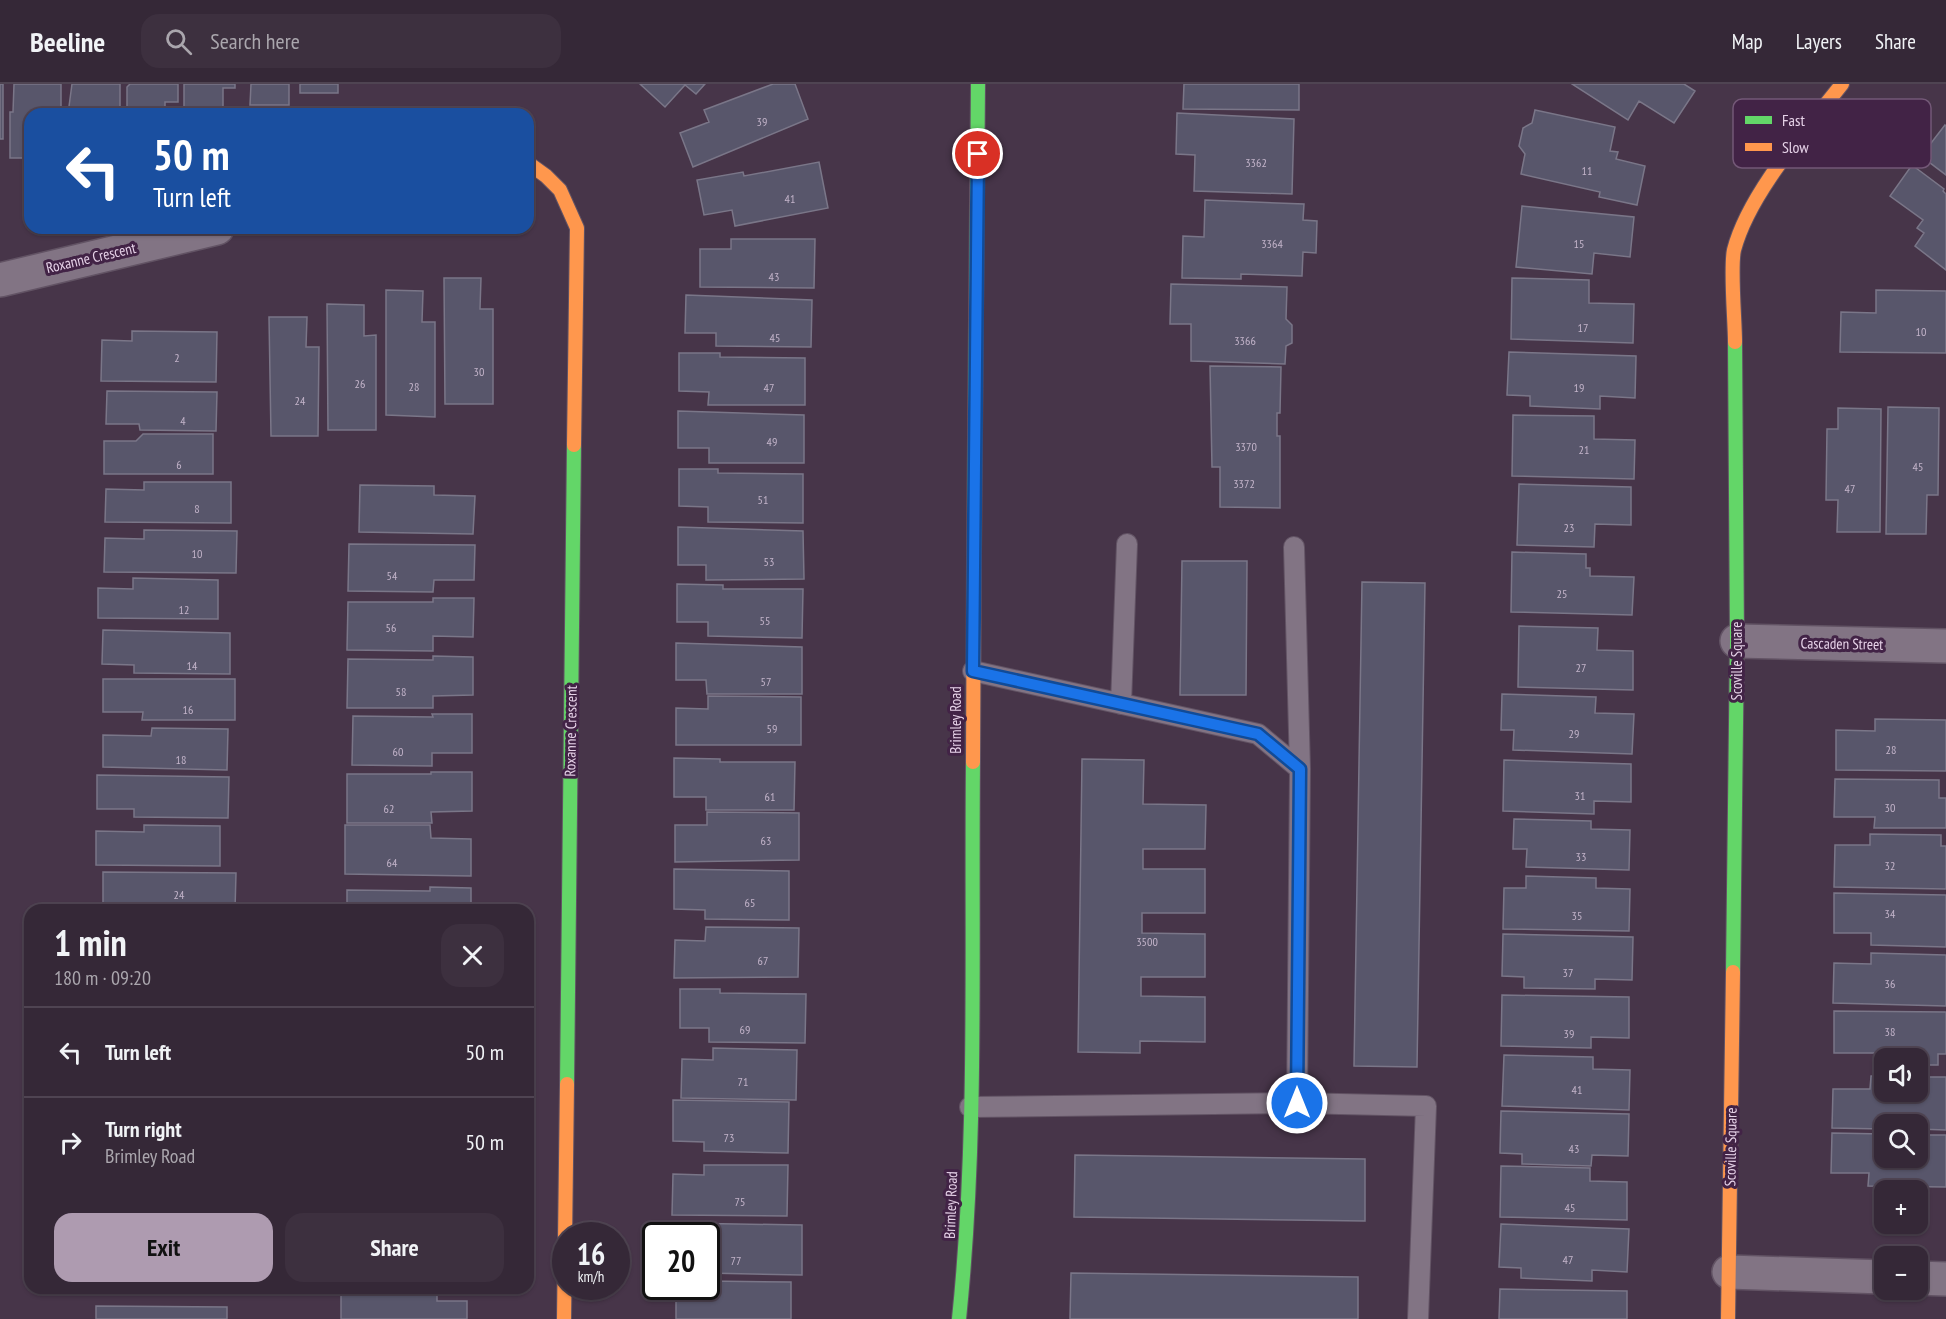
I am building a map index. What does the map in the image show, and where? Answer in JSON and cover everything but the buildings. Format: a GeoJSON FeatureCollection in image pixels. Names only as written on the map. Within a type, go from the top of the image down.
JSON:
{"type":"FeatureCollection","features":[{"type":"Feature","properties":{"kind":"street","name":"Brimley Road"},"geometry":{"type":"LineString","coordinates":[[959,1319],[966,1251],[970,1107],[978,84]]}},
{"type":"Feature","properties":{"kind":"street","name":"Scoville Square"},"geometry":{"type":"LineString","coordinates":[[1830,99],[1842,84]]}},
{"type":"Feature","properties":{"kind":"street","name":"Roxanne Crescent"},"geometry":{"type":"LineString","coordinates":[[534,166],[546,172],[568,200],[577,228],[564,1319]]}},
{"type":"Feature","properties":{"kind":"street","name":"Scoville Square"},"geometry":{"type":"LineString","coordinates":[[1728,1319],[1737,641],[1734,251],[1762,190],[1777,168]]}},
{"type":"Feature","properties":{"kind":"street","name":"Roxanne Crescent"},"geometry":{"type":"LineString","coordinates":[[0,279],[191,234]]}},
{"type":"Feature","properties":{"kind":"street","name":"Cascaden Street"},"geometry":{"type":"LineString","coordinates":[[1737,641],[1946,646]]}},
{"type":"Feature","properties":{"kind":"street"},"geometry":{"type":"LineString","coordinates":[[1729,1272],[1874,1277]]}},
{"type":"Feature","properties":{"kind":"street"},"geometry":{"type":"LineString","coordinates":[[1928,1278],[1946,1279]]}},
{"type":"Feature","properties":{"kind":"lane"},"geometry":{"type":"LineString","coordinates":[[1121,704],[1126,544]]}},
{"type":"Feature","properties":{"kind":"lane"},"geometry":{"type":"LineString","coordinates":[[1294,546],[1300,769],[1297,1103]]}},
{"type":"Feature","properties":{"kind":"lane"},"geometry":{"type":"LineString","coordinates":[[973,671],[1258,734],[1300,769]]}},
{"type":"Feature","properties":{"kind":"lane"},"geometry":{"type":"LineString","coordinates":[[970,1107],[1297,1103],[1426,1106],[1418,1319]]}},
{"type":"Feature","properties":{"kind":"traffic: fast"},"geometry":{"type":"LineString","coordinates":[[974,555],[978,84]]}},
{"type":"Feature","properties":{"kind":"traffic: fast"},"geometry":{"type":"LineString","coordinates":[[1733,972],[1737,641],[1735,342]]}},
{"type":"Feature","properties":{"kind":"traffic: fast"},"geometry":{"type":"LineString","coordinates":[[567,1084],[574,445]]}},
{"type":"Feature","properties":{"kind":"traffic: fast"},"geometry":{"type":"LineString","coordinates":[[959,1319],[965,1250],[971,1111],[973,762]]}},
{"type":"Feature","properties":{"kind":"traffic: slow"},"geometry":{"type":"LineString","coordinates":[[1830,99],[1842,84]]}},
{"type":"Feature","properties":{"kind":"traffic: slow"},"geometry":{"type":"LineString","coordinates":[[534,167],[560,190],[577,228],[574,445]]}},
{"type":"Feature","properties":{"kind":"traffic: slow"},"geometry":{"type":"LineString","coordinates":[[1735,342],[1734,250],[1741,228],[1752,206],[1777,168]]}},
{"type":"Feature","properties":{"kind":"traffic: slow"},"geometry":{"type":"LineString","coordinates":[[973,762],[974,555]]}},
{"type":"Feature","properties":{"kind":"traffic: slow"},"geometry":{"type":"LineString","coordinates":[[1728,1319],[1733,972]]}},
{"type":"Feature","properties":{"kind":"traffic: slow"},"geometry":{"type":"LineString","coordinates":[[564,1319],[567,1084]]}},
{"type":"Feature","properties":{"kind":"route"},"geometry":{"type":"LineString","coordinates":[[978,154],[973,671],[1258,734],[1300,769],[1297,832],[1297,1103]]}}]}
